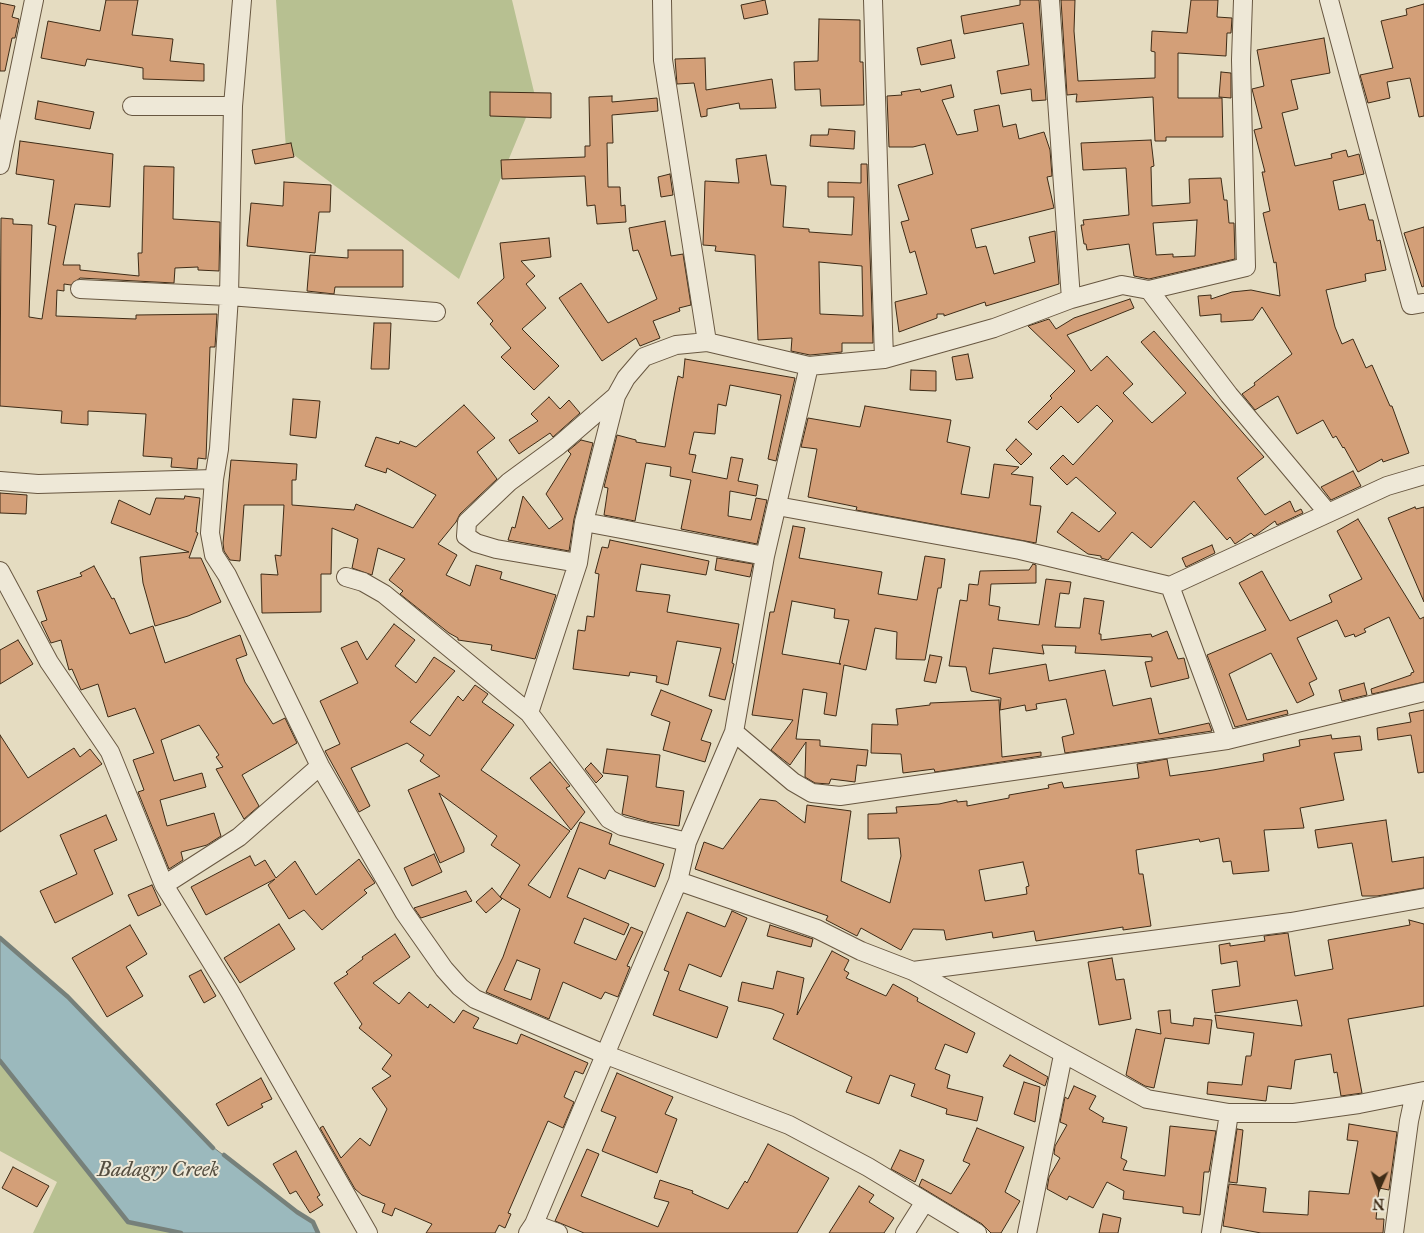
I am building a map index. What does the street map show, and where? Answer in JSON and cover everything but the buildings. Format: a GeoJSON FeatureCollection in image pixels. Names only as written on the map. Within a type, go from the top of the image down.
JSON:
{"type":"FeatureCollection","features":[{"type":"Feature","properties":{"kind":"street"},"geometry":{"type":"LineString","coordinates":[[0,165],[2,146],[34,0]]}},
{"type":"Feature","properties":{"kind":"street"},"geometry":{"type":"LineString","coordinates":[[242,0],[233,106],[229,296],[219,449],[214,479],[210,533],[214,555],[227,575],[320,766],[404,912],[444,969],[460,987],[475,999],[604,1054],[789,1125],[868,1168],[977,1233]]}},
{"type":"Feature","properties":{"kind":"street"},"geometry":{"type":"LineString","coordinates":[[662,0],[662,60],[707,342]]}},
{"type":"Feature","properties":{"kind":"street"},"geometry":{"type":"LineString","coordinates":[[873,0],[884,359]]}},
{"type":"Feature","properties":{"kind":"street"},"geometry":{"type":"LineString","coordinates":[[1050,0],[1071,299]]}},
{"type":"Feature","properties":{"kind":"street"},"geometry":{"type":"LineString","coordinates":[[529,713],[578,563],[584,522],[616,396],[626,378],[644,357],[676,345],[707,342],[809,366],[884,359],[994,328],[1071,299],[1122,285],[1149,290],[1246,267],[1241,60],[1243,0]]}},
{"type":"Feature","properties":{"kind":"street"},"geometry":{"type":"LineString","coordinates":[[1329,0],[1411,304],[1424,303]]}},
{"type":"Feature","properties":{"kind":"street"},"geometry":{"type":"LineString","coordinates":[[132,106],[233,106]]}},
{"type":"Feature","properties":{"kind":"street"},"geometry":{"type":"LineString","coordinates":[[80,290],[229,296],[436,312]]}},
{"type":"Feature","properties":{"kind":"street"},"geometry":{"type":"LineString","coordinates":[[1149,290],[1229,395],[1328,513]]}},
{"type":"Feature","properties":{"kind":"street"},"geometry":{"type":"LineString","coordinates":[[558,1233],[531,1229],[678,881],[687,842],[734,732],[765,556],[809,366]]}},
{"type":"Feature","properties":{"kind":"street"},"geometry":{"type":"LineString","coordinates":[[578,563],[496,549],[476,543],[466,536],[467,522],[509,482],[558,446],[616,396]]}},
{"type":"Feature","properties":{"kind":"street"},"geometry":{"type":"LineString","coordinates":[[777,506],[1020,550],[1170,586],[1387,486],[1424,475]]}},
{"type":"Feature","properties":{"kind":"street"},"geometry":{"type":"LineString","coordinates":[[0,481],[38,484],[214,479]]}},
{"type":"Feature","properties":{"kind":"street"},"geometry":{"type":"LineString","coordinates":[[584,522],[765,556]]}},
{"type":"Feature","properties":{"kind":"street"},"geometry":{"type":"LineString","coordinates":[[0,571],[49,662],[110,752],[164,885],[230,992],[368,1233]]}},
{"type":"Feature","properties":{"kind":"street"},"geometry":{"type":"LineString","coordinates":[[346,577],[363,582],[384,594],[529,713],[608,819],[622,826],[687,842]]}},
{"type":"Feature","properties":{"kind":"street"},"geometry":{"type":"LineString","coordinates":[[1170,586],[1227,740]]}},
{"type":"Feature","properties":{"kind":"street"},"geometry":{"type":"LineString","coordinates":[[734,732],[793,782],[812,793],[840,796],[1227,740],[1424,692]]}},
{"type":"Feature","properties":{"kind":"street"},"geometry":{"type":"LineString","coordinates":[[164,885],[239,837],[320,766]]}},
{"type":"Feature","properties":{"kind":"street"},"geometry":{"type":"LineString","coordinates":[[678,881],[817,929],[861,951],[912,971],[1063,1055],[1147,1098],[1229,1112],[1294,1113],[1359,1104],[1419,1092]]}},
{"type":"Feature","properties":{"kind":"street"},"geometry":{"type":"LineString","coordinates":[[912,971],[1291,922],[1424,898]]}},
{"type":"Feature","properties":{"kind":"street"},"geometry":{"type":"LineString","coordinates":[[1027,1233],[1063,1055]]}},
{"type":"Feature","properties":{"kind":"street"},"geometry":{"type":"LineString","coordinates":[[1394,1233],[1409,1120],[1419,1092]]}},
{"type":"Feature","properties":{"kind":"street"},"geometry":{"type":"LineString","coordinates":[[1211,1233],[1229,1112]]}},
{"type":"Feature","properties":{"kind":"street"},"geometry":{"type":"LineString","coordinates":[[905,1233],[924,1203]]}},
{"type":"Feature","properties":{"kind":"green space"},"geometry":{"type":"Polygon","coordinates":[[[276,0],[512,0],[535,96],[459,279],[286,149],[276,0]]]}},
{"type":"Feature","properties":{"kind":"green space"},"geometry":{"type":"Polygon","coordinates":[[[0,1061],[128,1222],[181,1233],[33,1233],[57,1182],[0,1151],[0,1061]]]}},
{"type":"Feature","properties":{"kind":"water","name":"Badagry Creek"},"geometry":{"type":"Polygon","coordinates":[[[0,938],[68,997],[209,1144],[297,1212],[313,1222],[318,1233],[181,1233],[128,1222],[0,1061],[0,938]]]}},
{"type":"Feature","properties":{"kind":"waterway"},"geometry":{"type":"LineString","coordinates":[[0,938],[68,997],[213,1148]]}},
{"type":"Feature","properties":{"kind":"waterway"},"geometry":{"type":"LineString","coordinates":[[0,1061],[128,1222],[181,1233]]}},
{"type":"Feature","properties":{"kind":"waterway"},"geometry":{"type":"LineString","coordinates":[[224,1155],[297,1212],[313,1222],[318,1233]]}}]}
